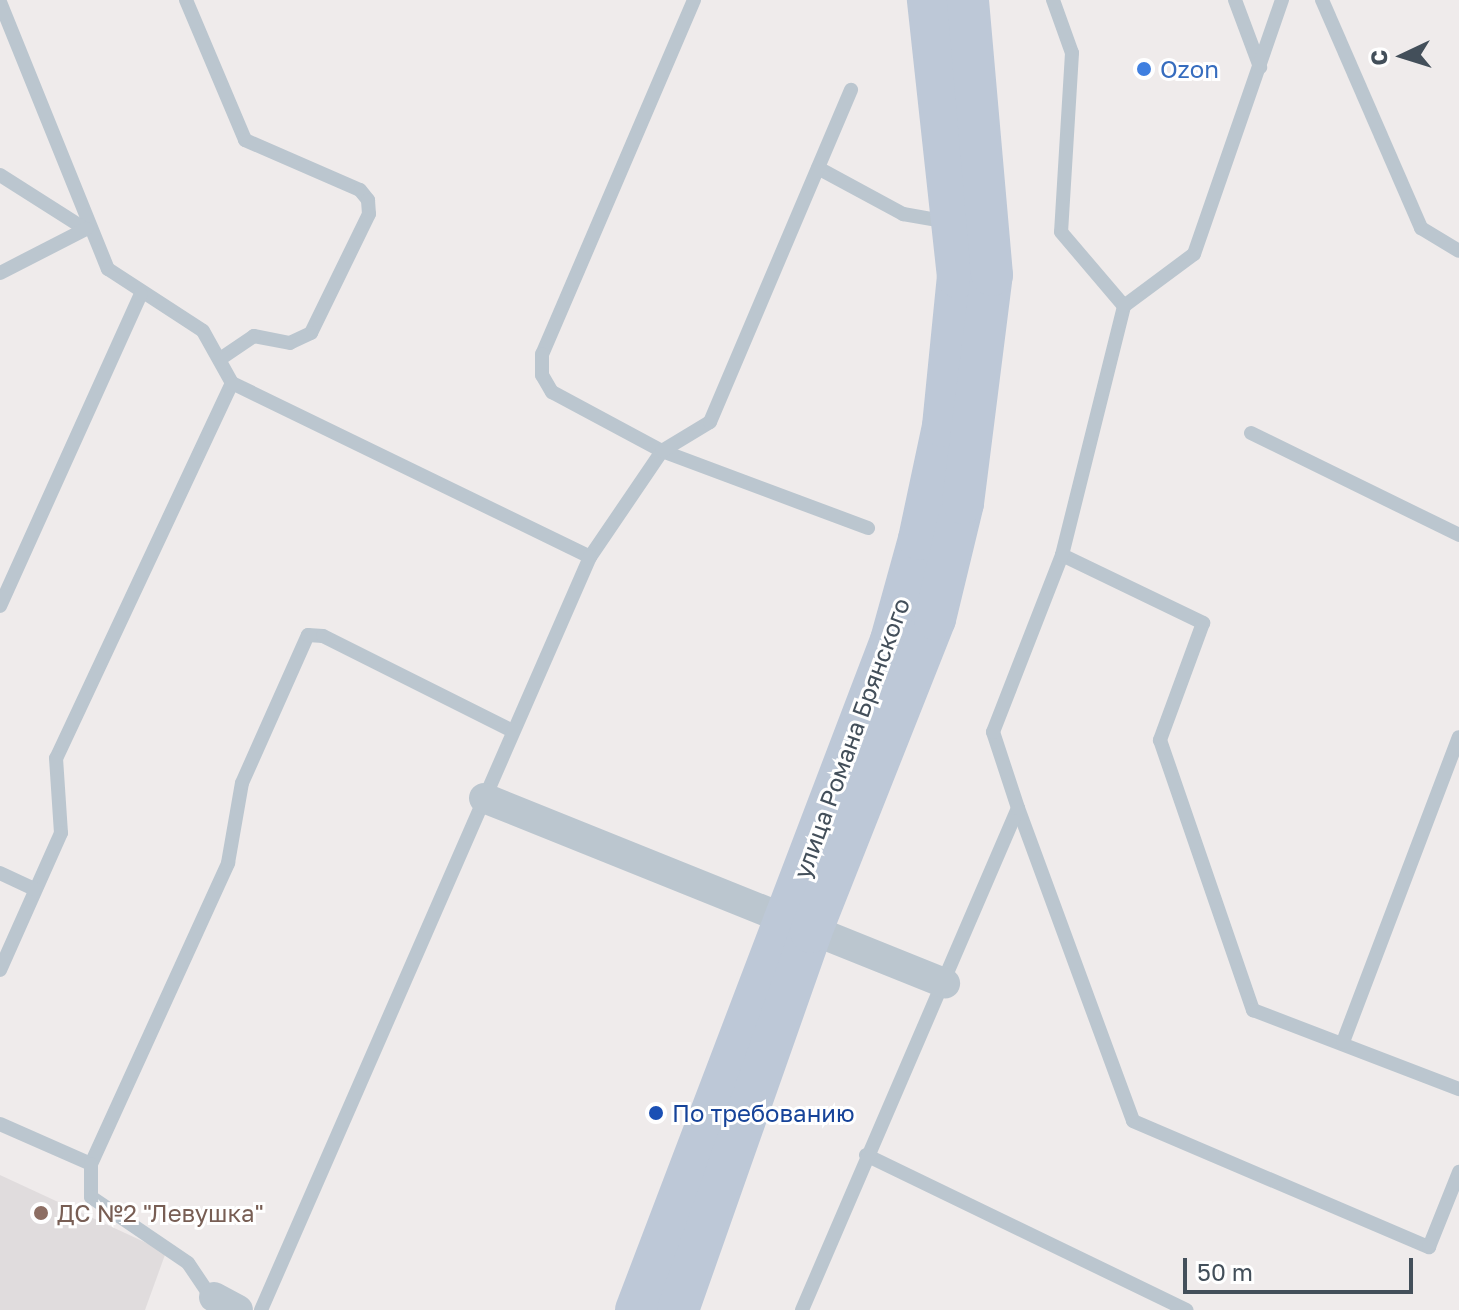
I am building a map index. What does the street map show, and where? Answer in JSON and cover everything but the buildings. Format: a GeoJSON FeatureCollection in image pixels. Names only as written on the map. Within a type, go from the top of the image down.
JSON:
{"type":"FeatureCollection","features":[{"type":"Feature","properties":{"kind":"main road","name":"улица Романа Брянского"},"geometry":{"type":"LineString","coordinates":[[678,1310],[891,640],[919,539],[943,426],[958,277],[928,0]]}},
{"type":"Feature","properties":{"kind":"main road","name":"улица Романа Брянского"},"geometry":{"type":"LineString","coordinates":[[636,1310],[798,928],[935,619],[976,428],[991,238],[968,0]]}},
{"type":"Feature","properties":{"kind":"street"},"geometry":{"type":"LineString","coordinates":[[484,798],[798,928],[945,983]]}},
{"type":"Feature","properties":{"kind":"lane"},"geometry":{"type":"LineString","coordinates":[[186,0],[245,140],[360,190],[368,200],[369,214],[311,333],[290,343],[254,336],[223,357]]}},
{"type":"Feature","properties":{"kind":"lane"},"geometry":{"type":"LineString","coordinates":[[694,0],[542,354],[542,375],[552,392],[662,451],[868,528]]}},
{"type":"Feature","properties":{"kind":"lane"},"geometry":{"type":"LineString","coordinates":[[1053,0],[1072,53],[1061,232],[1124,306]]}},
{"type":"Feature","properties":{"kind":"lane"},"geometry":{"type":"LineString","coordinates":[[1235,0],[1260,67]]}},
{"type":"Feature","properties":{"kind":"lane"},"geometry":{"type":"LineString","coordinates":[[1282,0],[1194,254],[1124,306],[1062,555],[993,732],[1133,1121],[1429,1247],[1459,1172]]}},
{"type":"Feature","properties":{"kind":"lane"},"geometry":{"type":"LineString","coordinates":[[1322,0],[1421,228],[1459,251]]}},
{"type":"Feature","properties":{"kind":"lane"},"geometry":{"type":"LineString","coordinates":[[0,2],[86,229],[108,269],[141,294],[203,331],[223,357],[232,383],[56,758],[61,833],[0,970]]}},
{"type":"Feature","properties":{"kind":"lane"},"geometry":{"type":"LineString","coordinates":[[261,1310],[590,557],[662,451],[710,422],[851,90]]}},
{"type":"Feature","properties":{"kind":"lane"},"geometry":{"type":"LineString","coordinates":[[818,168],[903,214],[954,223]]}},
{"type":"Feature","properties":{"kind":"lane"},"geometry":{"type":"LineString","coordinates":[[0,175],[86,229]]}},
{"type":"Feature","properties":{"kind":"lane"},"geometry":{"type":"LineString","coordinates":[[0,273],[86,229]]}},
{"type":"Feature","properties":{"kind":"lane"},"geometry":{"type":"LineString","coordinates":[[0,606],[141,294]]}},
{"type":"Feature","properties":{"kind":"lane"},"geometry":{"type":"LineString","coordinates":[[232,383],[590,557]]}},
{"type":"Feature","properties":{"kind":"lane"},"geometry":{"type":"LineString","coordinates":[[1251,433],[1459,535]]}},
{"type":"Feature","properties":{"kind":"lane"},"geometry":{"type":"LineString","coordinates":[[1062,555],[1203,623],[1160,740],[1253,1010],[1459,1089]]}},
{"type":"Feature","properties":{"kind":"lane"},"geometry":{"type":"LineString","coordinates":[[220,1306],[188,1263],[91,1197],[91,1164],[228,863],[242,783],[299,643],[323,636],[513,731]]}},
{"type":"Feature","properties":{"kind":"lane"},"geometry":{"type":"LineString","coordinates":[[1343,1042],[1459,737]]}},
{"type":"Feature","properties":{"kind":"lane"},"geometry":{"type":"LineString","coordinates":[[802,1310],[866,1155],[945,983],[1018,808]]}},
{"type":"Feature","properties":{"kind":"lane"},"geometry":{"type":"LineString","coordinates":[[0,873],[35,889]]}},
{"type":"Feature","properties":{"kind":"lane"},"geometry":{"type":"LineString","coordinates":[[0,1124],[91,1164]]}},
{"type":"Feature","properties":{"kind":"lane"},"geometry":{"type":"LineString","coordinates":[[866,1155],[1186,1310]]}},
{"type":"Feature","properties":{"kind":"shaded area","name":"ДС №2 \"Левушка\""},"geometry":{"type":"Polygon","coordinates":[[[0,1175],[166,1252],[145,1310],[0,1310],[0,1175]]]}},
{"type":"Feature","properties":{"kind":"place","name":"Ozon"},"geometry":{"type":"Point","coordinates":[1144,69]}},
{"type":"Feature","properties":{"kind":"place","name":"По требованию"},"geometry":{"type":"Point","coordinates":[656,1113]}},
{"type":"Feature","properties":{"kind":"place","name":"ДС №2 \"Левушка\""},"geometry":{"type":"Point","coordinates":[41,1213]}}]}
